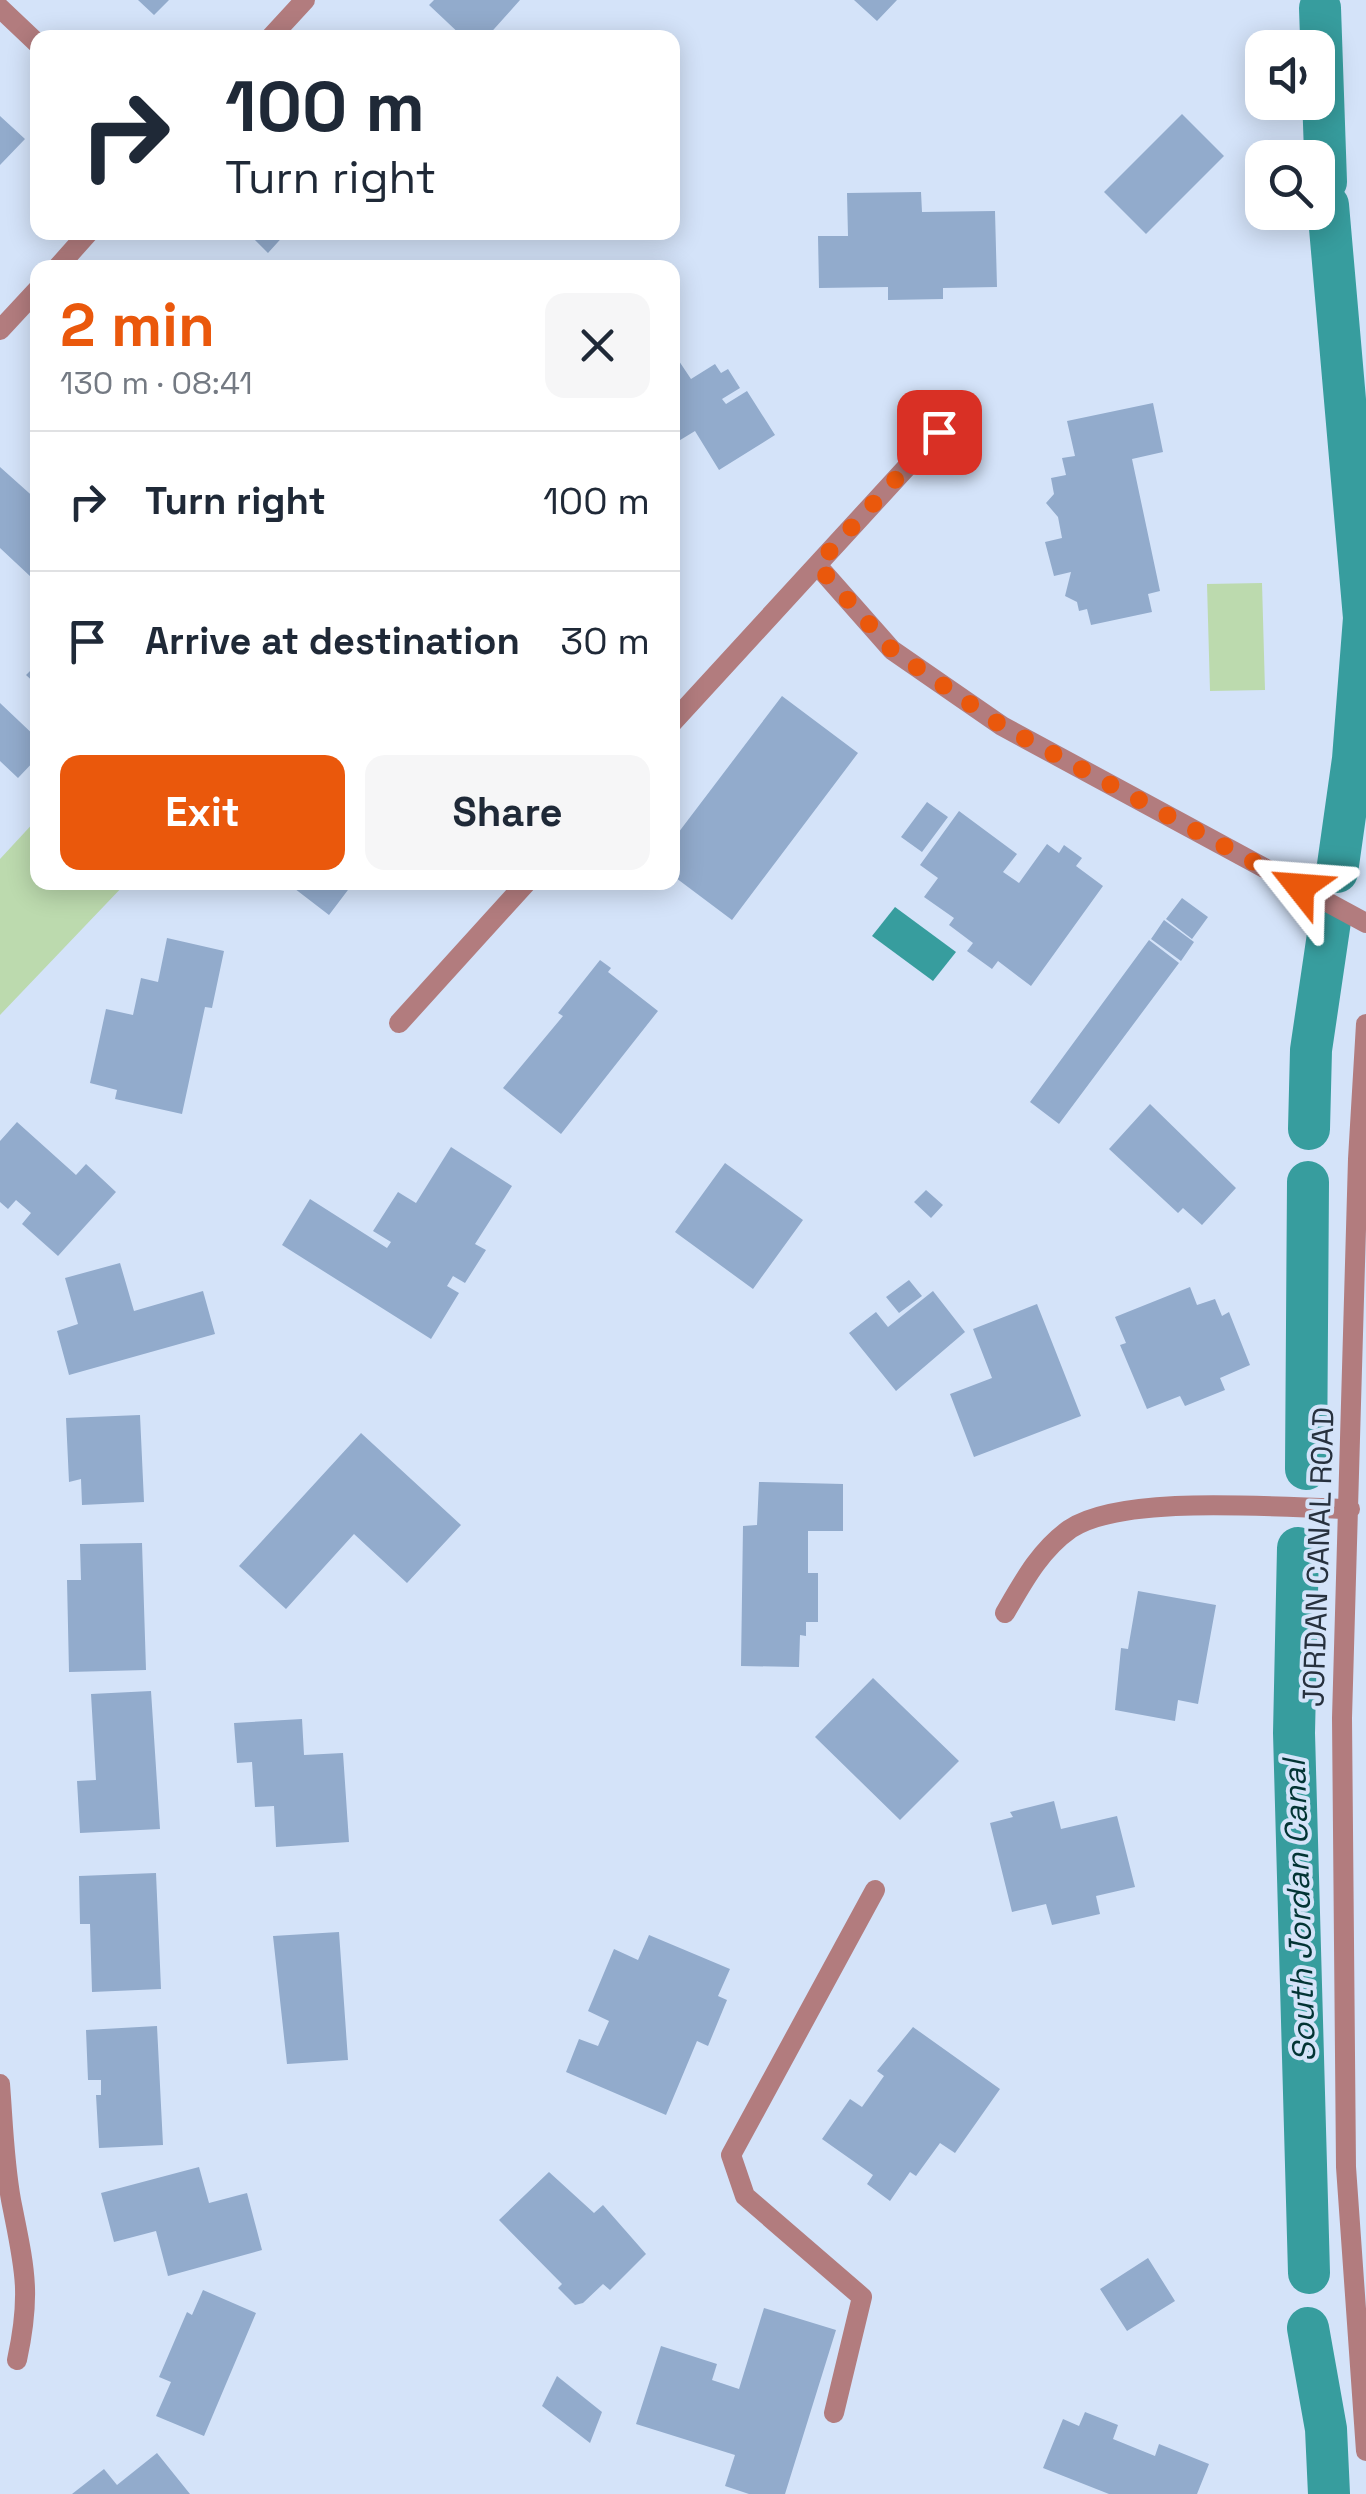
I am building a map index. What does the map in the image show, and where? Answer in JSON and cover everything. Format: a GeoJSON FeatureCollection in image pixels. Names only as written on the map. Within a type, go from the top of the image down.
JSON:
{"type":"FeatureCollection","features":[{"type":"Feature","properties":{"kind":"street"},"geometry":{"type":"LineString","coordinates":[[278,30],[306,0]]}},
{"type":"Feature","properties":{"kind":"street"},"geometry":{"type":"LineString","coordinates":[[0,8],[30,36]]}},
{"type":"Feature","properties":{"kind":"street"},"geometry":{"type":"LineString","coordinates":[[64,260],[82,240]]}},
{"type":"Feature","properties":{"kind":"street"},"geometry":{"type":"LineString","coordinates":[[0,330],[30,298]]}},
{"type":"Feature","properties":{"kind":"street"},"geometry":{"type":"LineString","coordinates":[[680,714],[939,432]]}},
{"type":"Feature","properties":{"kind":"street"},"geometry":{"type":"LineString","coordinates":[[817,565],[892,650],[1002,726],[1366,923]]}},
{"type":"Feature","properties":{"kind":"street"},"geometry":{"type":"LineString","coordinates":[[399,1022],[520,890]]}},
{"type":"Feature","properties":{"kind":"street","name":"JORDAN CANAL ROAD"},"geometry":{"type":"LineString","coordinates":[[1366,1024],[1358,1159],[1342,1718],[1344,2110],[1366,2451]]}},
{"type":"Feature","properties":{"kind":"street"},"geometry":{"type":"LineString","coordinates":[[1005,1613],[1049,1547],[1072,1528],[1100,1516],[1142,1508],[1350,1509]]}},
{"type":"Feature","properties":{"kind":"street"},"geometry":{"type":"LineString","coordinates":[[834,2413],[862,2297],[744,2196],[731,2155],[875,1890]]}},
{"type":"Feature","properties":{"kind":"street"},"geometry":{"type":"LineString","coordinates":[[0,2084],[12,2200],[26,2256],[28,2310],[17,2360]]}},
{"type":"Feature","properties":{"kind":"shaded area"},"geometry":{"type":"Polygon","coordinates":[[[1262,583],[1265,690],[1210,691],[1207,584],[1262,583]]]}},
{"type":"Feature","properties":{"kind":"shaded area"},"geometry":{"type":"Polygon","coordinates":[[[30,827],[30,890],[119,890],[0,1015],[0,859],[30,827]]]}},
{"type":"Feature","properties":{"kind":"shaded area"},"geometry":{"type":"Polygon","coordinates":[[[895,907],[956,952],[933,981],[872,936],[895,907]]]}},
{"type":"Feature","properties":{"kind":"building"},"geometry":{"type":"Polygon","coordinates":[[[138,0],[169,0],[154,15],[138,0]]]}},
{"type":"Feature","properties":{"kind":"building"},"geometry":{"type":"Polygon","coordinates":[[[434,0],[520,0],[493,30],[456,30],[429,5],[434,0]]]}},
{"type":"Feature","properties":{"kind":"building"},"geometry":{"type":"Polygon","coordinates":[[[854,0],[897,0],[877,21],[854,0]]]}},
{"type":"Feature","properties":{"kind":"building"},"geometry":{"type":"Polygon","coordinates":[[[1182,114],[1224,156],[1146,234],[1104,192],[1182,114]]]}},
{"type":"Feature","properties":{"kind":"building"},"geometry":{"type":"Polygon","coordinates":[[[0,116],[25,139],[0,165],[0,116]]]}},
{"type":"Feature","properties":{"kind":"building"},"geometry":{"type":"Polygon","coordinates":[[[921,192],[922,212],[995,211],[997,287],[943,288],[943,299],[888,300],[888,287],[819,288],[818,236],[848,236],[847,193],[921,192]]]}},
{"type":"Feature","properties":{"kind":"building"},"geometry":{"type":"Polygon","coordinates":[[[255,240],[280,240],[268,253],[255,240]]]}},
{"type":"Feature","properties":{"kind":"building"},"geometry":{"type":"Polygon","coordinates":[[[680,362],[691,379],[715,364],[721,373],[728,369],[740,388],[722,399],[726,404],[747,391],[775,435],[719,470],[695,431],[680,440],[680,362]]]}},
{"type":"Feature","properties":{"kind":"building"},"geometry":{"type":"Polygon","coordinates":[[[1153,403],[1163,452],[1132,459],[1160,591],[1148,594],[1152,612],[1091,625],[1087,609],[1079,611],[1077,602],[1065,596],[1071,572],[1054,576],[1045,542],[1062,538],[1058,517],[1046,503],[1054,494],[1051,478],[1066,475],[1062,458],[1075,456],[1067,421],[1153,403]]]}},
{"type":"Feature","properties":{"kind":"building"},"geometry":{"type":"Polygon","coordinates":[[[0,467],[30,494],[30,576],[0,548],[0,467]]]}},
{"type":"Feature","properties":{"kind":"building"},"geometry":{"type":"Polygon","coordinates":[[[782,696],[858,753],[732,920],[680,881],[680,830],[782,696]]]}},
{"type":"Feature","properties":{"kind":"building"},"geometry":{"type":"Polygon","coordinates":[[[0,703],[30,731],[30,765],[18,778],[0,761],[0,703]]]}},
{"type":"Feature","properties":{"kind":"building"},"geometry":{"type":"Polygon","coordinates":[[[927,802],[948,817],[922,852],[901,837],[927,802]]]}},
{"type":"Feature","properties":{"kind":"building"},"geometry":{"type":"Polygon","coordinates":[[[959,811],[1017,854],[1003,872],[1019,883],[1047,844],[1059,853],[1064,845],[1082,858],[1076,866],[1103,886],[1031,986],[998,961],[992,969],[967,951],[973,943],[949,925],[954,918],[924,897],[938,878],[920,865],[959,811]]]}},
{"type":"Feature","properties":{"kind":"building"},"geometry":{"type":"Polygon","coordinates":[[[296,890],[348,890],[329,915],[296,890]]]}},
{"type":"Feature","properties":{"kind":"building"},"geometry":{"type":"Polygon","coordinates":[[[1182,898],[1208,917],[1192,939],[1166,919],[1182,898]]]}},
{"type":"Feature","properties":{"kind":"building"},"geometry":{"type":"Polygon","coordinates":[[[1164,920],[1194,942],[1181,961],[1151,939],[1164,920]]]}},
{"type":"Feature","properties":{"kind":"building"},"geometry":{"type":"Polygon","coordinates":[[[167,938],[224,951],[212,1008],[205,1007],[182,1114],[115,1099],[117,1090],[90,1083],[106,1009],[133,1015],[141,978],[158,982],[167,938]]]}},
{"type":"Feature","properties":{"kind":"building"},"geometry":{"type":"Polygon","coordinates":[[[1149,940],[1179,963],[1059,1124],[1030,1102],[1149,940]]]}},
{"type":"Feature","properties":{"kind":"building"},"geometry":{"type":"Polygon","coordinates":[[[600,960],[611,968],[608,972],[658,1011],[561,1134],[503,1088],[563,1016],[558,1013],[600,960]]]}},
{"type":"Feature","properties":{"kind":"building"},"geometry":{"type":"Polygon","coordinates":[[[1150,1104],[1236,1188],[1202,1225],[1183,1208],[1178,1213],[1109,1149],[1150,1104]]]}},
{"type":"Feature","properties":{"kind":"building"},"geometry":{"type":"Polygon","coordinates":[[[17,1122],[76,1175],[86,1164],[116,1192],[58,1256],[22,1224],[31,1213],[16,1200],[8,1209],[0,1202],[0,1141],[17,1122]]]}},
{"type":"Feature","properties":{"kind":"building"},"geometry":{"type":"Polygon","coordinates":[[[451,1147],[512,1186],[475,1244],[486,1250],[465,1283],[453,1276],[447,1286],[459,1293],[431,1339],[282,1245],[310,1199],[387,1248],[391,1242],[373,1231],[398,1192],[416,1203],[451,1147]]]}},
{"type":"Feature","properties":{"kind":"building"},"geometry":{"type":"Polygon","coordinates":[[[725,1163],[803,1220],[753,1289],[675,1232],[725,1163]]]}},
{"type":"Feature","properties":{"kind":"building"},"geometry":{"type":"Polygon","coordinates":[[[926,1190],[943,1205],[931,1218],[914,1202],[926,1190]]]}},
{"type":"Feature","properties":{"kind":"building"},"geometry":{"type":"Polygon","coordinates":[[[120,1263],[134,1311],[203,1291],[215,1334],[69,1375],[57,1331],[78,1324],[65,1278],[120,1263]]]}},
{"type":"Feature","properties":{"kind":"building"},"geometry":{"type":"Polygon","coordinates":[[[909,1280],[922,1296],[899,1313],[886,1297],[909,1280]]]}},
{"type":"Feature","properties":{"kind":"building"},"geometry":{"type":"Polygon","coordinates":[[[1190,1287],[1197,1305],[1215,1299],[1222,1316],[1229,1312],[1250,1365],[1220,1378],[1225,1390],[1185,1406],[1180,1396],[1147,1409],[1120,1345],[1126,1343],[1115,1317],[1190,1287]]]}},
{"type":"Feature","properties":{"kind":"building"},"geometry":{"type":"Polygon","coordinates":[[[933,1291],[965,1332],[896,1391],[849,1333],[876,1312],[888,1327],[933,1291]]]}},
{"type":"Feature","properties":{"kind":"building"},"geometry":{"type":"Polygon","coordinates":[[[1037,1304],[1081,1416],[974,1457],[950,1394],[992,1378],[973,1329],[1037,1304]]]}},
{"type":"Feature","properties":{"kind":"building"},"geometry":{"type":"Polygon","coordinates":[[[140,1415],[144,1502],[82,1505],[81,1479],[69,1482],[66,1418],[140,1415]]]}},
{"type":"Feature","properties":{"kind":"building"},"geometry":{"type":"Polygon","coordinates":[[[361,1433],[461,1525],[407,1583],[354,1534],[286,1609],[239,1566],[361,1433]]]}},
{"type":"Feature","properties":{"kind":"building"},"geometry":{"type":"Polygon","coordinates":[[[759,1482],[843,1484],[843,1531],[808,1531],[808,1573],[818,1573],[818,1622],[806,1622],[806,1636],[800,1635],[799,1667],[741,1666],[743,1526],[757,1525],[759,1482]]]}},
{"type":"Feature","properties":{"kind":"building"},"geometry":{"type":"Polygon","coordinates":[[[142,1543],[146,1670],[69,1672],[67,1580],[81,1580],[80,1544],[142,1543]]]}},
{"type":"Feature","properties":{"kind":"building"},"geometry":{"type":"Polygon","coordinates":[[[1138,1591],[1216,1605],[1198,1704],[1178,1700],[1175,1721],[1115,1710],[1121,1648],[1128,1649],[1138,1591]]]}},
{"type":"Feature","properties":{"kind":"building"},"geometry":{"type":"Polygon","coordinates":[[[873,1678],[959,1761],[900,1820],[815,1737],[873,1678]]]}},
{"type":"Feature","properties":{"kind":"building"},"geometry":{"type":"Polygon","coordinates":[[[151,1691],[160,1829],[80,1833],[77,1781],[96,1780],[91,1694],[151,1691]]]}},
{"type":"Feature","properties":{"kind":"building"},"geometry":{"type":"Polygon","coordinates":[[[302,1719],[304,1755],[343,1753],[349,1842],[276,1847],[274,1806],[255,1807],[252,1762],[237,1763],[234,1723],[302,1719]]]}},
{"type":"Feature","properties":{"kind":"building"},"geometry":{"type":"Polygon","coordinates":[[[1054,1801],[1061,1829],[1117,1816],[1135,1887],[1096,1896],[1100,1914],[1052,1925],[1046,1904],[1012,1912],[990,1823],[1013,1817],[1010,1812],[1054,1801]]]}},
{"type":"Feature","properties":{"kind":"building"},"geometry":{"type":"Polygon","coordinates":[[[156,1873],[161,1989],[92,1992],[90,1924],[80,1924],[79,1876],[156,1873]]]}},
{"type":"Feature","properties":{"kind":"building"},"geometry":{"type":"Polygon","coordinates":[[[339,1932],[348,2060],[287,2064],[273,1936],[339,1932]]]}},
{"type":"Feature","properties":{"kind":"building"},"geometry":{"type":"Polygon","coordinates":[[[649,1935],[730,1969],[718,1996],[727,2000],[708,2046],[697,2041],[666,2115],[566,2072],[579,2039],[598,2046],[609,2021],[588,2011],[614,1949],[638,1960],[649,1935]]]}},
{"type":"Feature","properties":{"kind":"building"},"geometry":{"type":"Polygon","coordinates":[[[157,2026],[163,2145],[99,2148],[96,2095],[101,2095],[101,2080],[88,2080],[86,2030],[157,2026]]]}},
{"type":"Feature","properties":{"kind":"building"},"geometry":{"type":"Polygon","coordinates":[[[913,2027],[1000,2089],[955,2153],[940,2143],[916,2176],[910,2172],[890,2201],[867,2184],[873,2175],[822,2139],[850,2099],[862,2107],[884,2076],[877,2071],[913,2027]]]}},
{"type":"Feature","properties":{"kind":"building"},"geometry":{"type":"Polygon","coordinates":[[[199,2167],[209,2203],[247,2193],[262,2250],[168,2276],[156,2231],[114,2242],[101,2193],[199,2167]]]}},
{"type":"Feature","properties":{"kind":"building"},"geometry":{"type":"Polygon","coordinates":[[[549,2172],[594,2213],[603,2205],[646,2254],[610,2290],[603,2284],[583,2303],[575,2305],[558,2288],[562,2284],[499,2220],[549,2172]]]}},
{"type":"Feature","properties":{"kind":"building"},"geometry":{"type":"Polygon","coordinates":[[[1148,2258],[1175,2301],[1127,2331],[1100,2289],[1148,2258]]]}},
{"type":"Feature","properties":{"kind":"building"},"geometry":{"type":"Polygon","coordinates":[[[203,2290],[256,2313],[204,2436],[156,2416],[171,2382],[159,2377],[187,2312],[192,2315],[203,2290]]]}},
{"type":"Feature","properties":{"kind":"building"},"geometry":{"type":"Polygon","coordinates":[[[764,2308],[836,2330],[785,2494],[749,2494],[725,2486],[735,2455],[636,2424],[661,2346],[717,2364],[712,2380],[739,2389],[764,2308]]]}},
{"type":"Feature","properties":{"kind":"building"},"geometry":{"type":"Polygon","coordinates":[[[557,2376],[602,2412],[590,2443],[542,2406],[557,2376]]]}},
{"type":"Feature","properties":{"kind":"building"},"geometry":{"type":"Polygon","coordinates":[[[1085,2412],[1118,2425],[1113,2439],[1155,2456],[1159,2444],[1209,2464],[1197,2494],[1109,2494],[1043,2468],[1063,2419],[1079,2426],[1085,2412]]]}},
{"type":"Feature","properties":{"kind":"building"},"geometry":{"type":"Polygon","coordinates":[[[157,2453],[190,2494],[72,2494],[104,2469],[117,2485],[157,2453]]]}},
{"type":"Feature","properties":{"kind":"waterway","name":"South Jordan Canal"},"geometry":{"type":"LineString","coordinates":[[1320,8],[1325,140]]}},
{"type":"Feature","properties":{"kind":"waterway","name":"South Jordan Canal"},"geometry":{"type":"LineString","coordinates":[[1330,230],[1364,618],[1353,759],[1337,872]]}},
{"type":"Feature","properties":{"kind":"waterway","name":"South Jordan Canal"},"geometry":{"type":"LineString","coordinates":[[1309,1129],[1311,1050],[1330,921]]}},
{"type":"Feature","properties":{"kind":"waterway","name":"South Jordan Canal"},"geometry":{"type":"LineString","coordinates":[[1306,1469],[1308,1182]]}},
{"type":"Feature","properties":{"kind":"waterway","name":"South Jordan Canal"},"geometry":{"type":"LineString","coordinates":[[1298,1548],[1294,1733],[1309,2273]]}},
{"type":"Feature","properties":{"kind":"waterway","name":"South Jordan Canal"},"geometry":{"type":"LineString","coordinates":[[1308,2328],[1326,2429],[1329,2494]]}},
{"type":"Feature","properties":{"kind":"route"},"geometry":{"type":"LineString","coordinates":[[939,432],[817,565],[892,650],[1002,726],[1300,887]]}}]}
